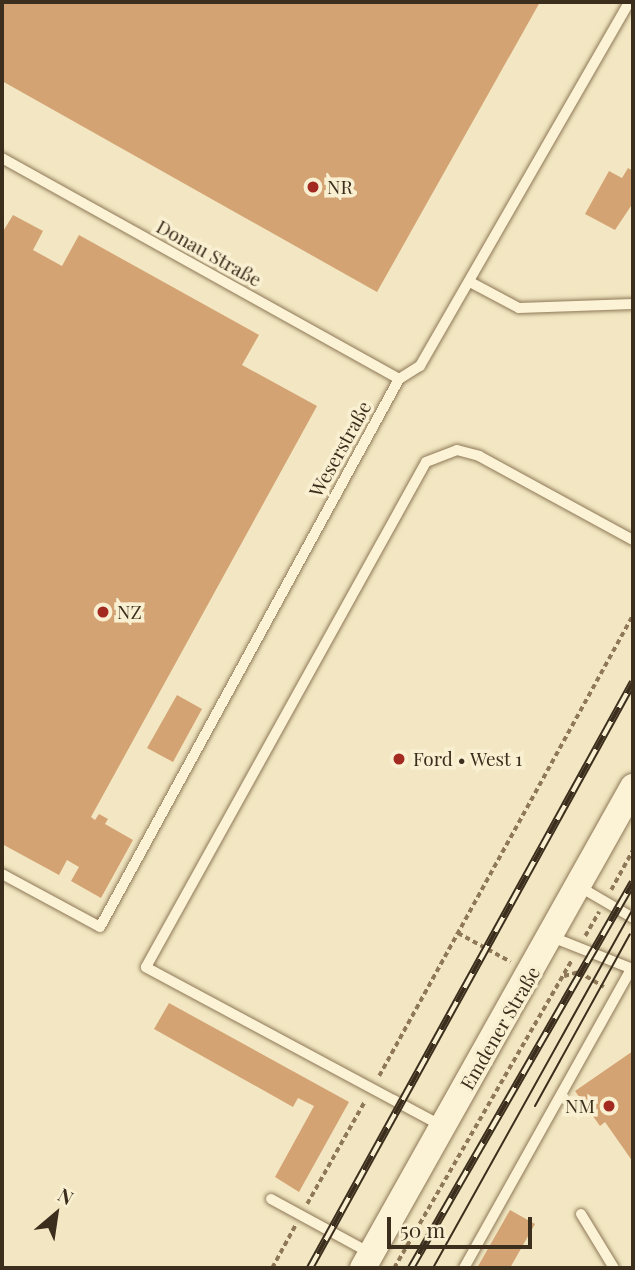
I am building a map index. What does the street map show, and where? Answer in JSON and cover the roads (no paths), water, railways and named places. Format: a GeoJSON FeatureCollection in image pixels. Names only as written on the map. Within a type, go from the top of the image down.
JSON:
{"type":"FeatureCollection","features":[{"type":"Feature","properties":{"kind":"street","name":"Emdener Straße"},"geometry":{"type":"LineString","coordinates":[[368,1261],[580,887],[633,787]]}},
{"type":"Feature","properties":{"kind":"lane","name":"Weserstraße"},"geometry":{"type":"LineString","coordinates":[[2,874],[100,927],[399,379],[421,366],[629,2]]}},
{"type":"Feature","properties":{"kind":"lane","name":"Donau Straße"},"geometry":{"type":"LineString","coordinates":[[2,158],[399,379]]}},
{"type":"Feature","properties":{"kind":"lane"},"geometry":{"type":"LineString","coordinates":[[470,282],[501,302],[540,307],[633,304]]}},
{"type":"Feature","properties":{"kind":"lane"},"geometry":{"type":"LineString","coordinates":[[444,1127],[146,967],[426,462],[457,450],[479,456],[633,540]]}},
{"type":"Feature","properties":{"kind":"lane"},"geometry":{"type":"LineString","coordinates":[[580,887],[633,918]]}},
{"type":"Feature","properties":{"kind":"lane"},"geometry":{"type":"LineString","coordinates":[[464,1268],[632,969],[552,937]]}},
{"type":"Feature","properties":{"kind":"lane"},"geometry":{"type":"LineString","coordinates":[[271,1199],[302,1215],[368,1261]]}},
{"type":"Feature","properties":{"kind":"lane"},"geometry":{"type":"LineString","coordinates":[[581,1214],[614,1268]]}},
{"type":"Feature","properties":{"kind":"tram line"},"geometry":{"type":"LineString","coordinates":[[433,1268],[633,909]]}},
{"type":"Feature","properties":{"kind":"tram line"},"geometry":{"type":"LineString","coordinates":[[535,1106],[630,934]]}},
{"type":"Feature","properties":{"kind":"railway"},"geometry":{"type":"LineString","coordinates":[[310,1268],[633,682]]}},
{"type":"Feature","properties":{"kind":"railway"},"geometry":{"type":"LineString","coordinates":[[411,1268],[633,882]]}},
{"type":"Feature","properties":{"kind":"place","name":"NR"},"geometry":{"type":"Point","coordinates":[313,187]}},
{"type":"Feature","properties":{"kind":"place","name":"NZ"},"geometry":{"type":"Point","coordinates":[103,612]}},
{"type":"Feature","properties":{"kind":"place","name":"Ford • West 1"},"geometry":{"type":"Point","coordinates":[399,759]}},
{"type":"Feature","properties":{"kind":"place","name":"NM"},"geometry":{"type":"Point","coordinates":[609,1106]}}]}
